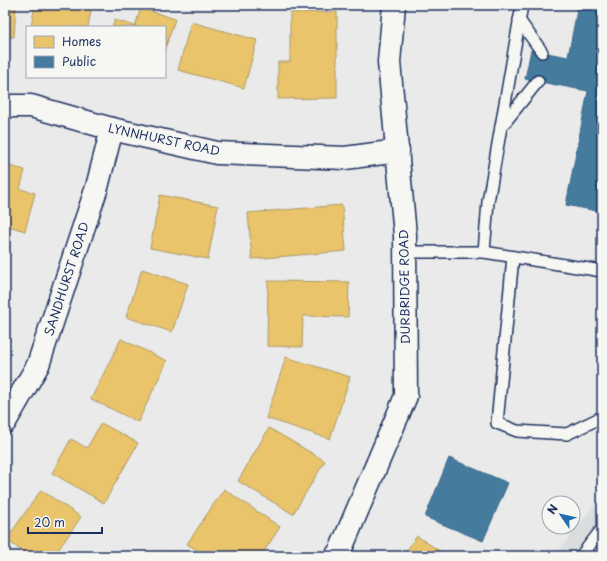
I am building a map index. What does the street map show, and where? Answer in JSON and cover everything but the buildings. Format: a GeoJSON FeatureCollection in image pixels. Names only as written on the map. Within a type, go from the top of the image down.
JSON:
{"type":"FeatureCollection","features":[{"type":"Feature","properties":{"kind":"street","name":"DURBRIDGE ROAD"},"geometry":{"type":"LineString","coordinates":[[336,556],[340,552],[406,396],[405,235],[389,62],[394,5]]}},
{"type":"Feature","properties":{"kind":"street","name":"LYNNHURST ROAD"},"geometry":{"type":"LineString","coordinates":[[5,106],[31,106],[112,130],[216,152],[345,158],[398,151]]}},
{"type":"Feature","properties":{"kind":"street","name":"SANDHURST ROAD"},"geometry":{"type":"LineString","coordinates":[[5,422],[38,365],[97,187],[112,130]]}},
{"type":"Feature","properties":{"kind":"lane"},"geometry":{"type":"LineString","coordinates":[[484,252],[488,202],[522,5]]}},
{"type":"Feature","properties":{"kind":"lane"},"geometry":{"type":"LineString","coordinates":[[519,20],[542,52]]}},
{"type":"Feature","properties":{"kind":"lane"},"geometry":{"type":"LineString","coordinates":[[501,127],[538,81]]}},
{"type":"Feature","properties":{"kind":"lane"},"geometry":{"type":"LineString","coordinates":[[405,252],[484,252],[602,271]]}},
{"type":"Feature","properties":{"kind":"lane"},"geometry":{"type":"LineString","coordinates":[[513,257],[497,423],[517,431],[567,434],[602,417]]}},
{"type":"Feature","properties":{"kind":"lane"},"geometry":{"type":"LineString","coordinates":[[581,556],[602,529]]}},
{"type":"Feature","properties":{"kind":"shaded area"},"geometry":{"type":"Polygon","coordinates":[[[602,495],[602,556],[555,556],[571,535],[581,535],[581,522],[602,495]]]}}]}
